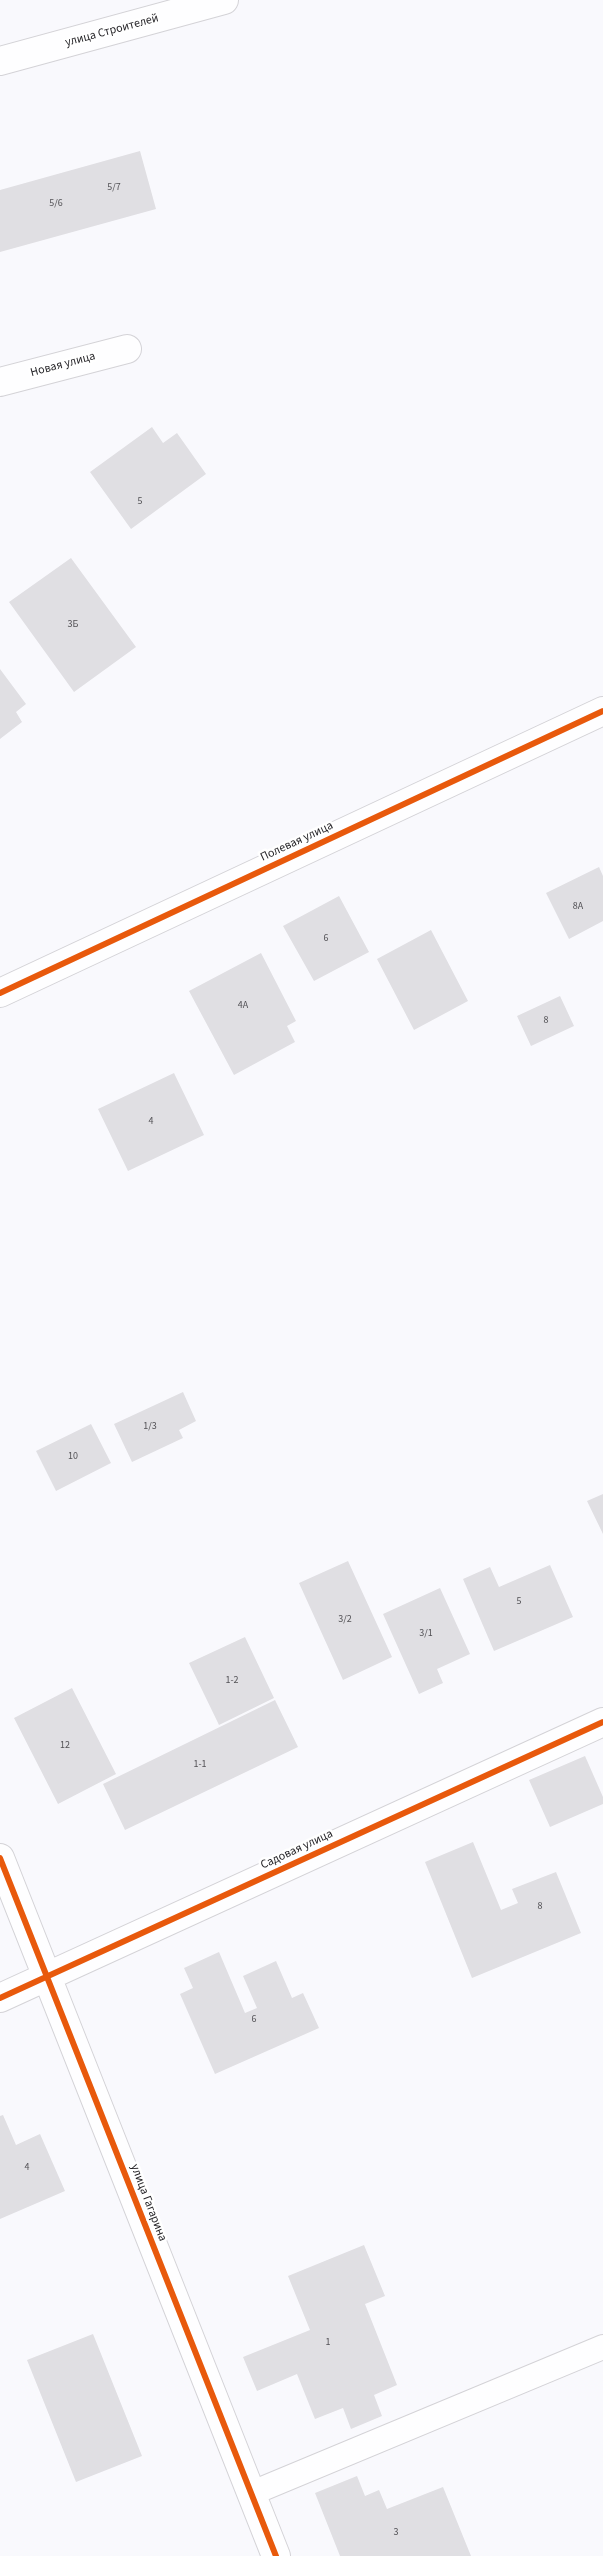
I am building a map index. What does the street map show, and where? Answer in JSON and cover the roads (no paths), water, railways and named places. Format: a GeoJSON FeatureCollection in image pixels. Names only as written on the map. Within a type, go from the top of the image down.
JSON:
{"type":"FeatureCollection","features":[{"type":"Feature","properties":{"kind":"street","name":"улица Строителей"},"geometry":{"type":"LineString","coordinates":[[0,61],[224,0]]}},
{"type":"Feature","properties":{"kind":"street","name":"Новая улица"},"geometry":{"type":"LineString","coordinates":[[0,382],[126,349]]}},
{"type":"Feature","properties":{"kind":"street","name":"Полевая улица"},"geometry":{"type":"LineString","coordinates":[[0,993],[603,711]]}},
{"type":"Feature","properties":{"kind":"street","name":"Садовая улица"},"geometry":{"type":"LineString","coordinates":[[0,1998],[603,1722]]}},
{"type":"Feature","properties":{"kind":"street","name":"улица Гагарина"},"geometry":{"type":"LineString","coordinates":[[0,1858],[276,2556]]}},
{"type":"Feature","properties":{"kind":"lane"},"geometry":{"type":"LineString","coordinates":[[250,2494],[603,2347]]}}]}
